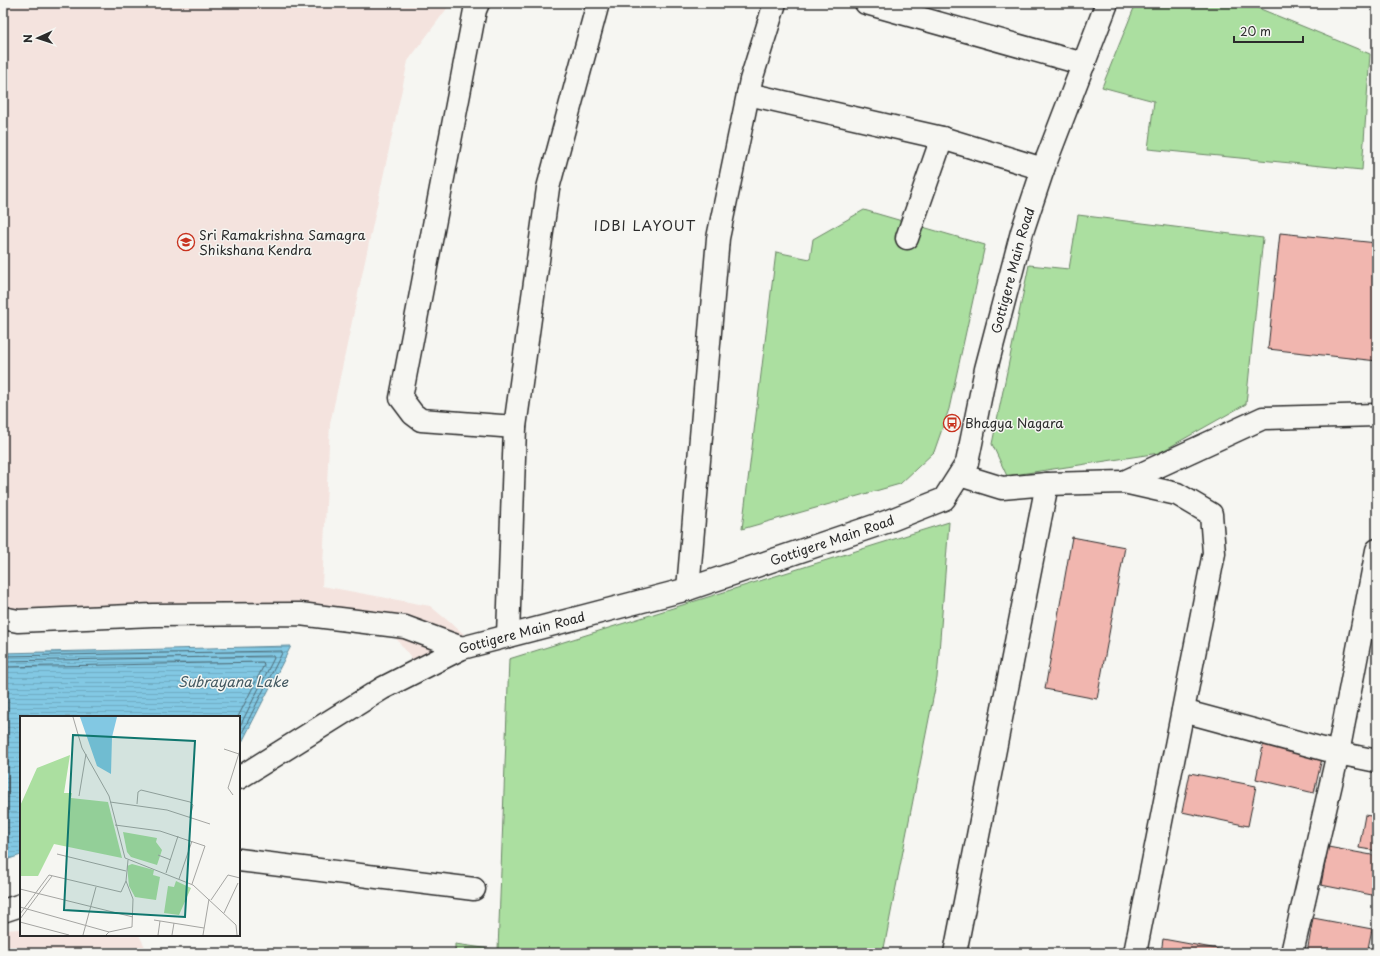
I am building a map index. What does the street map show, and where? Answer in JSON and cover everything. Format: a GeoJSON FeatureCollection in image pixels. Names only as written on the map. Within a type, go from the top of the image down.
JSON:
{"type":"FeatureCollection","features":[{"type":"Feature","properties":{"kind":"street"},"geometry":{"type":"LineString","coordinates":[[478,3],[475,10],[401,398],[413,414],[421,420],[515,427]]}},
{"type":"Feature","properties":{"kind":"street"},"geometry":{"type":"LineString","coordinates":[[508,636],[515,427],[548,188],[598,3]]}},
{"type":"Feature","properties":{"kind":"street"},"geometry":{"type":"LineString","coordinates":[[688,589],[718,238],[748,94],[775,3]]}},
{"type":"Feature","properties":{"kind":"street"},"geometry":{"type":"LineString","coordinates":[[866,3],[1084,64]]}},
{"type":"Feature","properties":{"kind":"street","name":"Gottigere Main Road"},"geometry":{"type":"LineString","coordinates":[[240,777],[383,688],[462,648],[688,589],[886,522],[944,499],[967,464],[986,370],[1022,232],[1043,169],[1107,3]]}},
{"type":"Feature","properties":{"kind":"street"},"geometry":{"type":"LineString","coordinates":[[748,94],[942,138],[1043,169]]}},
{"type":"Feature","properties":{"kind":"street"},"geometry":{"type":"LineString","coordinates":[[907,238],[942,138]]}},
{"type":"Feature","properties":{"kind":"street"},"geometry":{"type":"LineString","coordinates":[[1124,482],[1262,418],[1377,415]]}},
{"type":"Feature","properties":{"kind":"street"},"geometry":{"type":"LineString","coordinates":[[960,475],[1002,488],[1047,484],[1124,482],[1178,494],[1211,514],[1214,553],[1135,953]]}},
{"type":"Feature","properties":{"kind":"street"},"geometry":{"type":"LineString","coordinates":[[955,953],[1047,484]]}},
{"type":"Feature","properties":{"kind":"street"},"geometry":{"type":"LineString","coordinates":[[1292,953],[1338,753],[1377,550]]}},
{"type":"Feature","properties":{"kind":"street"},"geometry":{"type":"LineString","coordinates":[[3,618],[18,621],[153,615],[300,614],[405,627],[462,648]]}},
{"type":"Feature","properties":{"kind":"street"},"geometry":{"type":"LineString","coordinates":[[1184,711],[1338,753],[1377,761]]}},
{"type":"Feature","properties":{"kind":"street"},"geometry":{"type":"LineString","coordinates":[[240,860],[474,889]]}},
{"type":"Feature","properties":{"kind":"street"},"geometry":{"type":"LineString","coordinates":[[3,910],[20,905]]}},
{"type":"Feature","properties":{"kind":"shaded area","name":"Sri Ramakrishna Samagra Shikshana Kendra"},"geometry":{"type":"Polygon","coordinates":[[[3,3],[451,3],[408,61],[330,424],[322,586],[430,606],[464,634],[414,661],[395,637],[298,619],[3,629],[3,3]]]}},
{"type":"Feature","properties":{"kind":"shaded area"},"geometry":{"type":"Polygon","coordinates":[[[20,929],[20,936],[140,936],[148,953],[3,953],[3,930],[20,929]]]}},
{"type":"Feature","properties":{"kind":"green space"},"geometry":{"type":"Polygon","coordinates":[[[1136,3],[1246,3],[1370,54],[1362,170],[1148,149],[1154,101],[1102,87],[1136,3]]]}},
{"type":"Feature","properties":{"kind":"green space"},"geometry":{"type":"Polygon","coordinates":[[[864,210],[985,245],[949,409],[934,452],[900,484],[742,529],[776,252],[810,259],[813,239],[864,210]]]}},
{"type":"Feature","properties":{"kind":"green space"},"geometry":{"type":"Polygon","coordinates":[[[1078,215],[1263,238],[1246,404],[1159,453],[1007,476],[992,444],[1029,265],[1069,269],[1078,215]]]}},
{"type":"Feature","properties":{"kind":"green space"},"geometry":{"type":"Polygon","coordinates":[[[949,522],[937,678],[883,953],[455,953],[455,944],[498,950],[509,659],[949,522]]]}},
{"type":"Feature","properties":{"kind":"water","name":"Subrayana Lake"},"geometry":{"type":"Polygon","coordinates":[[[291,646],[240,746],[240,716],[20,716],[20,855],[3,861],[3,653],[291,646]]]}},
{"type":"Feature","properties":{"kind":"building"},"geometry":{"type":"Polygon","coordinates":[[[1280,233],[1377,243],[1377,361],[1268,349],[1280,233]]]}},
{"type":"Feature","properties":{"kind":"building"},"geometry":{"type":"Polygon","coordinates":[[[1072,537],[1125,547],[1097,699],[1045,689],[1072,537]]]}},
{"type":"Feature","properties":{"kind":"building"},"geometry":{"type":"Polygon","coordinates":[[[1264,741],[1323,754],[1314,793],[1256,779],[1264,741]]]}},
{"type":"Feature","properties":{"kind":"building"},"geometry":{"type":"Polygon","coordinates":[[[1190,773],[1256,786],[1248,826],[1182,812],[1190,773]]]}},
{"type":"Feature","properties":{"kind":"building"},"geometry":{"type":"Polygon","coordinates":[[[1365,815],[1377,817],[1377,851],[1359,848],[1365,815]]]}},
{"type":"Feature","properties":{"kind":"building"},"geometry":{"type":"Polygon","coordinates":[[[1328,847],[1377,856],[1377,896],[1321,885],[1328,847]]]}},
{"type":"Feature","properties":{"kind":"building"},"geometry":{"type":"Polygon","coordinates":[[[1313,918],[1372,929],[1367,953],[1307,953],[1313,918]]]}},
{"type":"Feature","properties":{"kind":"building"},"geometry":{"type":"Polygon","coordinates":[[[1377,935],[1377,953],[1374,953],[1377,935]]]}},
{"type":"Feature","properties":{"kind":"building"},"geometry":{"type":"Polygon","coordinates":[[[1163,939],[1223,950],[1223,953],[1161,953],[1163,939]]]}},
{"type":"Feature","properties":{"kind":"place","name":"Sri Ramakrishna Samagra Shikshana Kendra"},"geometry":{"type":"Point","coordinates":[186,242]}},
{"type":"Feature","properties":{"kind":"place","name":"Bhagya Nagara"},"geometry":{"type":"Point","coordinates":[952,423]}},
{"type":"Feature","properties":{"kind":"district","name":"IDBI LAYOUT"},"geometry":{"type":"Point","coordinates":[645,226]}}]}
